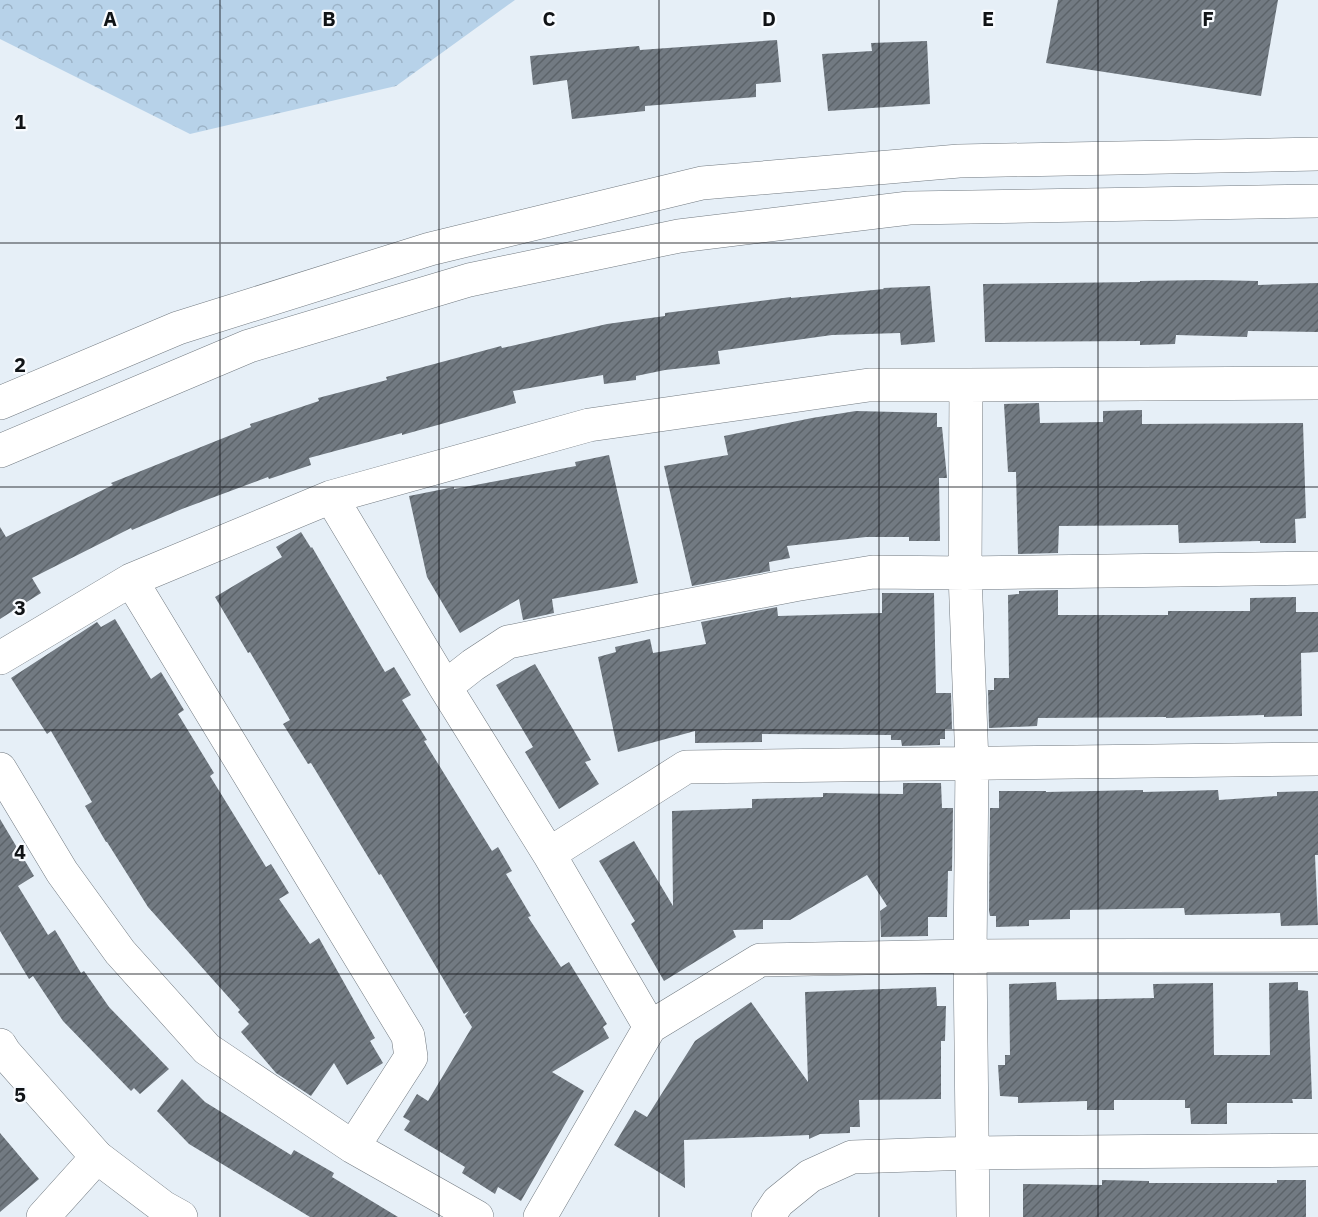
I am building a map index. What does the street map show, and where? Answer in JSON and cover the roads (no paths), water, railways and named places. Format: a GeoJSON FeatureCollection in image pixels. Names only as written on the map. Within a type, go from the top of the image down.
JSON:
{"type":"FeatureCollection","features":[{"type":"Feature","properties":{"kind":"street"},"geometry":{"type":"LineString","coordinates":[[0,403],[201,320],[430,249],[702,183],[958,161],[1318,154]]}},
{"type":"Feature","properties":{"kind":"street"},"geometry":{"type":"LineString","coordinates":[[0,451],[249,346],[469,280],[679,236],[909,208],[1318,201]]}},
{"type":"Feature","properties":{"kind":"street"},"geometry":{"type":"LineString","coordinates":[[0,658],[131,580],[331,497],[589,424],[869,385],[1318,383]]}},
{"type":"Feature","properties":{"kind":"street"},"geometry":{"type":"LineString","coordinates":[[966,386],[966,573],[972,764],[970,956],[973,1217]]}},
{"type":"Feature","properties":{"kind":"street"},"geometry":{"type":"LineString","coordinates":[[331,497],[549,854],[650,1028]]}},
{"type":"Feature","properties":{"kind":"street"},"geometry":{"type":"LineString","coordinates":[[445,687],[508,642],[794,585],[873,572],[966,573],[1318,568]]}},
{"type":"Feature","properties":{"kind":"street"},"geometry":{"type":"LineString","coordinates":[[131,580],[408,1036],[411,1058],[353,1147]]}},
{"type":"Feature","properties":{"kind":"street"},"geometry":{"type":"LineString","coordinates":[[549,854],[686,767],[1318,759]]}},
{"type":"Feature","properties":{"kind":"street"},"geometry":{"type":"LineString","coordinates":[[0,769],[62,872],[120,952],[207,1048],[353,1147],[477,1217]]}},
{"type":"Feature","properties":{"kind":"street"},"geometry":{"type":"LineString","coordinates":[[540,1217],[650,1028],[760,960],[970,956],[1318,955]]}},
{"type":"Feature","properties":{"kind":"street"},"geometry":{"type":"LineString","coordinates":[[0,1045],[97,1157],[181,1217]]}},
{"type":"Feature","properties":{"kind":"street"},"geometry":{"type":"LineString","coordinates":[[768,1217],[778,1202],[810,1176],[852,1157],[972,1153],[1318,1150]]}},
{"type":"Feature","properties":{"kind":"street"},"geometry":{"type":"LineString","coordinates":[[43,1217],[97,1157]]}}]}
